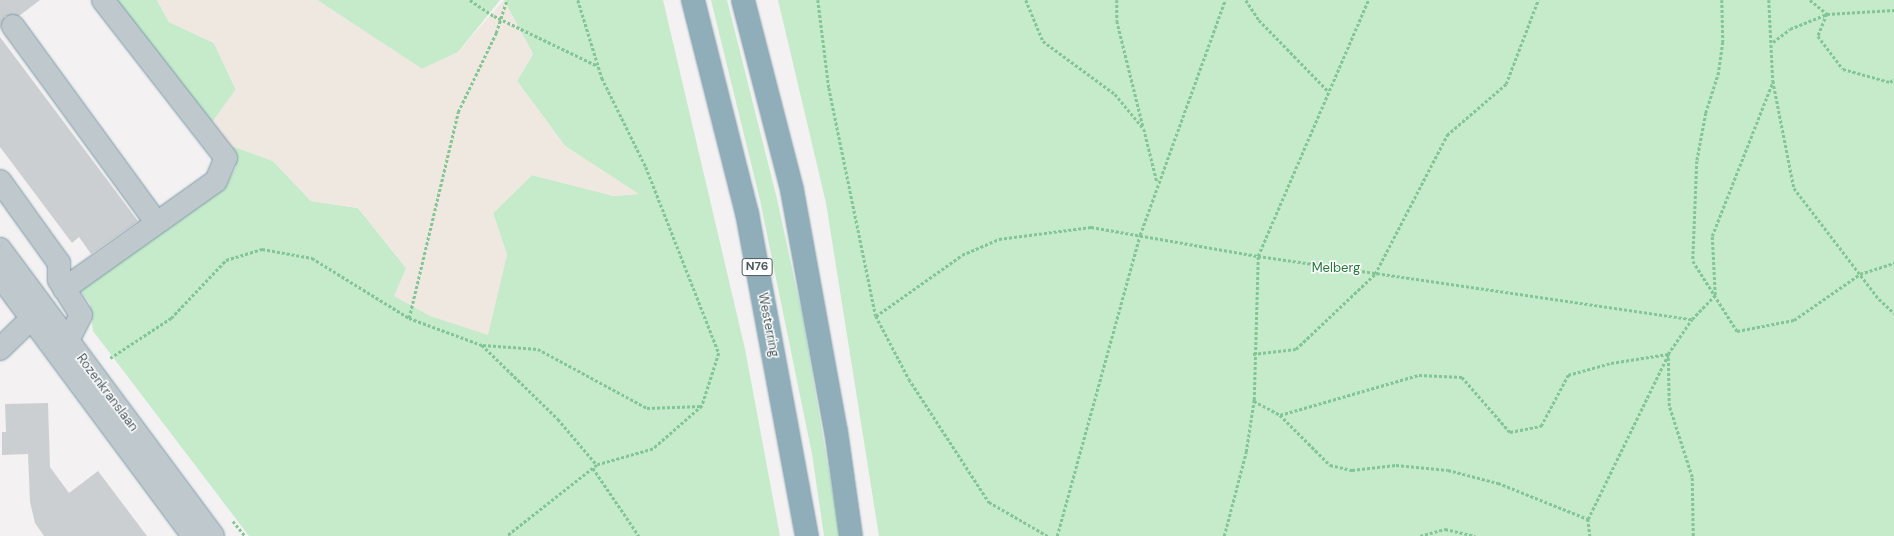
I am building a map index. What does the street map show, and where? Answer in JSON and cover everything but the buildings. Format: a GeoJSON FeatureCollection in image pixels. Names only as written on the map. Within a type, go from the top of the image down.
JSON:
{"type":"FeatureCollection","features":[{"type":"Feature","properties":{"kind":"highway","name":"Westerring"},"geometry":{"type":"LineString","coordinates":[[693,0],[746,214],[807,536]]}},
{"type":"Feature","properties":{"kind":"highway"},"geometry":{"type":"LineString","coordinates":[[743,0],[792,190],[836,431],[851,536]]}},
{"type":"Feature","properties":{"kind":"street"},"geometry":{"type":"LineString","coordinates":[[64,289],[156,222],[216,181],[226,158],[102,0]]}},
{"type":"Feature","properties":{"kind":"street"},"geometry":{"type":"LineString","coordinates":[[13,26],[156,222]]}},
{"type":"Feature","properties":{"kind":"street"},"geometry":{"type":"LineString","coordinates":[[0,181],[58,260],[59,280],[81,315],[68,341]]}},
{"type":"Feature","properties":{"kind":"street","name":"Rozenkranslaan"},"geometry":{"type":"LineString","coordinates":[[0,249],[37,313],[193,536]]}},
{"type":"Feature","properties":{"kind":"street","name":"Rozenkranslaan"},"geometry":{"type":"LineString","coordinates":[[0,276],[68,341],[213,536]]}},
{"type":"Feature","properties":{"kind":"street"},"geometry":{"type":"LineString","coordinates":[[0,349],[37,313]]}},
{"type":"Feature","properties":{"kind":"path"},"geometry":{"type":"LineString","coordinates":[[470,0],[500,19],[598,66]]}},
{"type":"Feature","properties":{"kind":"path"},"geometry":{"type":"LineString","coordinates":[[409,318],[458,112],[500,19],[507,0]]}},
{"type":"Feature","properties":{"kind":"path"},"geometry":{"type":"LineString","coordinates":[[507,536],[597,465],[653,449],[702,406],[719,353],[646,167],[598,66],[578,0]]}},
{"type":"Feature","properties":{"kind":"path"},"geometry":{"type":"LineString","coordinates":[[818,0],[830,88],[876,316],[909,379],[989,502],[1048,536]]}},
{"type":"Feature","properties":{"kind":"path"},"geometry":{"type":"LineString","coordinates":[[1026,0],[1043,41],[1116,94],[1144,129]]}},
{"type":"Feature","properties":{"kind":"path"},"geometry":{"type":"LineString","coordinates":[[1117,0],[1117,21],[1157,182]]}},
{"type":"Feature","properties":{"kind":"path"},"geometry":{"type":"LineString","coordinates":[[1057,536],[1140,235],[1157,182],[1225,0]]}},
{"type":"Feature","properties":{"kind":"path"},"geometry":{"type":"LineString","coordinates":[[1246,0],[1259,20],[1328,91]]}},
{"type":"Feature","properties":{"kind":"path"},"geometry":{"type":"LineString","coordinates":[[1224,536],[1246,452],[1254,400],[1253,354],[1258,256],[1368,0]]}},
{"type":"Feature","properties":{"kind":"path"},"geometry":{"type":"LineString","coordinates":[[1253,354],[1296,349],[1375,274],[1447,135],[1506,84],[1538,0]]}},
{"type":"Feature","properties":{"kind":"path"},"geometry":{"type":"LineString","coordinates":[[1722,0],[1720,64],[1697,161],[1693,261],[1737,331],[1794,320],[1860,274],[1894,263]]}},
{"type":"Feature","properties":{"kind":"path"},"geometry":{"type":"LineString","coordinates":[[1769,0],[1773,81],[1794,188],[1860,274],[1894,313]]}},
{"type":"Feature","properties":{"kind":"path"},"geometry":{"type":"LineString","coordinates":[[1810,0],[1827,14]]}},
{"type":"Feature","properties":{"kind":"path"},"geometry":{"type":"LineString","coordinates":[[1772,42],[1790,29],[1827,14],[1894,10]]}},
{"type":"Feature","properties":{"kind":"path"},"geometry":{"type":"LineString","coordinates":[[1827,14],[1818,36],[1844,68],[1890,82],[1894,79]]}},
{"type":"Feature","properties":{"kind":"path"},"geometry":{"type":"LineString","coordinates":[[1590,536],[1588,519],[1668,354],[1692,319],[1715,295],[1712,236],[1773,81]]}},
{"type":"Feature","properties":{"kind":"path"},"geometry":{"type":"LineString","coordinates":[[876,316],[962,254],[999,239],[1091,227],[1258,256],[1375,274],[1506,290],[1692,319]]}},
{"type":"Feature","properties":{"kind":"path"},"geometry":{"type":"LineString","coordinates":[[110,358],[171,318],[226,260],[262,248],[312,258],[409,318],[482,345],[538,349],[647,408],[702,406]]}},
{"type":"Feature","properties":{"kind":"path"},"geometry":{"type":"LineString","coordinates":[[482,345],[558,419],[597,465]]}},
{"type":"Feature","properties":{"kind":"path"},"geometry":{"type":"LineString","coordinates":[[106,352],[115,364]]}},
{"type":"Feature","properties":{"kind":"path"},"geometry":{"type":"LineString","coordinates":[[1280,415],[1419,375],[1462,377],[1510,432],[1542,426],[1568,375],[1611,363],[1668,354]]}},
{"type":"Feature","properties":{"kind":"path"},"geometry":{"type":"LineString","coordinates":[[1668,354],[1669,406],[1692,477],[1693,536]]}},
{"type":"Feature","properties":{"kind":"path"},"geometry":{"type":"LineString","coordinates":[[1254,400],[1280,415],[1330,465],[1352,470],[1396,465],[1448,470],[1498,483],[1588,519]]}},
{"type":"Feature","properties":{"kind":"path"},"geometry":{"type":"LineString","coordinates":[[593,468],[639,536]]}},
{"type":"Feature","properties":{"kind":"path"},"geometry":{"type":"LineString","coordinates":[[228,516],[245,536]]}},
{"type":"Feature","properties":{"kind":"path"},"geometry":{"type":"LineString","coordinates":[[1420,536],[1445,529],[1475,536]]}},
{"type":"Feature","properties":{"kind":"green space"},"geometry":{"type":"Polygon","coordinates":[[[112,0],[157,0],[169,22],[214,43],[236,90],[210,125],[112,0]]]}},
{"type":"Feature","properties":{"kind":"green space"},"geometry":{"type":"Polygon","coordinates":[[[317,0],[500,0],[458,52],[422,69],[317,0]]]}},
{"type":"Feature","properties":{"kind":"green space"},"geometry":{"type":"Polygon","coordinates":[[[504,0],[663,0],[745,349],[780,536],[249,536],[93,331],[90,304],[78,287],[227,184],[236,167],[232,146],[273,161],[311,201],[358,208],[406,268],[507,255],[493,213],[532,175],[614,196],[638,194],[565,146],[517,81],[533,54],[504,0]]]}},
{"type":"Feature","properties":{"kind":"green space"},"geometry":{"type":"Polygon","coordinates":[[[711,0],[727,0],[777,199],[802,314],[840,536],[824,536],[812,454],[760,200],[711,0]]]}},
{"type":"Feature","properties":{"kind":"green space","name":"Melberg"},"geometry":{"type":"Polygon","coordinates":[[[778,0],[1894,0],[1894,536],[879,536],[826,203],[778,0]]]}},
{"type":"Feature","properties":{"kind":"sand"},"geometry":{"type":"Polygon","coordinates":[[[157,0],[317,0],[422,69],[458,52],[504,0],[533,54],[517,81],[565,146],[639,194],[614,196],[532,175],[493,213],[507,255],[488,335],[430,316],[394,296],[406,268],[358,208],[311,201],[273,161],[232,146],[210,125],[236,89],[214,43],[169,22],[157,0]]]}}]}
